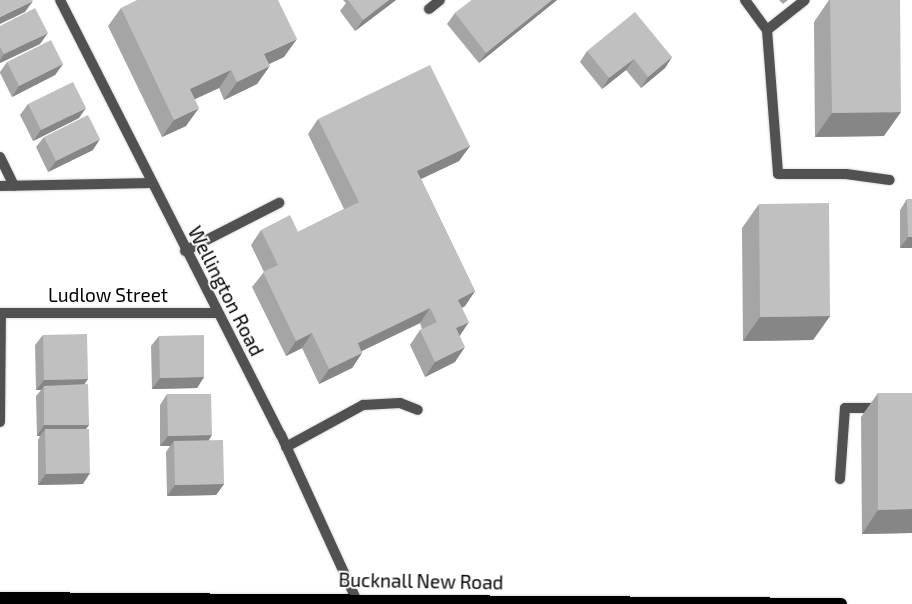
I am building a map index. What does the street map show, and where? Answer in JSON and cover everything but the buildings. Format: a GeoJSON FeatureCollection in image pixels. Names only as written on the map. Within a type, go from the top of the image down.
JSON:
{"type":"FeatureCollection","features":[{"type":"Feature","properties":{"kind":"main road","name":"Bucknall New Road"},"geometry":{"type":"LineString","coordinates":[[0,598],[126,601],[356,599],[841,604]]}},
{"type":"Feature","properties":{"kind":"street","name":"Wellington Road"},"geometry":{"type":"LineString","coordinates":[[62,0],[216,313],[286,447],[356,599]]}},
{"type":"Feature","properties":{"kind":"street"},"geometry":{"type":"LineString","coordinates":[[429,9],[440,0]]}},
{"type":"Feature","properties":{"kind":"street"},"geometry":{"type":"LineString","coordinates":[[745,0],[767,30],[778,174],[846,174],[890,180]]}},
{"type":"Feature","properties":{"kind":"street"},"geometry":{"type":"LineString","coordinates":[[767,30],[806,0]]}},
{"type":"Feature","properties":{"kind":"street"},"geometry":{"type":"LineString","coordinates":[[0,157],[14,186]]}},
{"type":"Feature","properties":{"kind":"street"},"geometry":{"type":"LineString","coordinates":[[0,186],[152,183]]}},
{"type":"Feature","properties":{"kind":"street"},"geometry":{"type":"LineString","coordinates":[[185,250],[279,204]]}},
{"type":"Feature","properties":{"kind":"street"},"geometry":{"type":"LineString","coordinates":[[0,422],[1,312]]}},
{"type":"Feature","properties":{"kind":"street","name":"Ludlow Street"},"geometry":{"type":"LineString","coordinates":[[1,312],[216,313]]}},
{"type":"Feature","properties":{"kind":"street"},"geometry":{"type":"LineString","coordinates":[[286,447],[364,405],[400,403],[418,410]]}},
{"type":"Feature","properties":{"kind":"street"},"geometry":{"type":"LineString","coordinates":[[840,479],[845,408],[893,408]]}}]}
